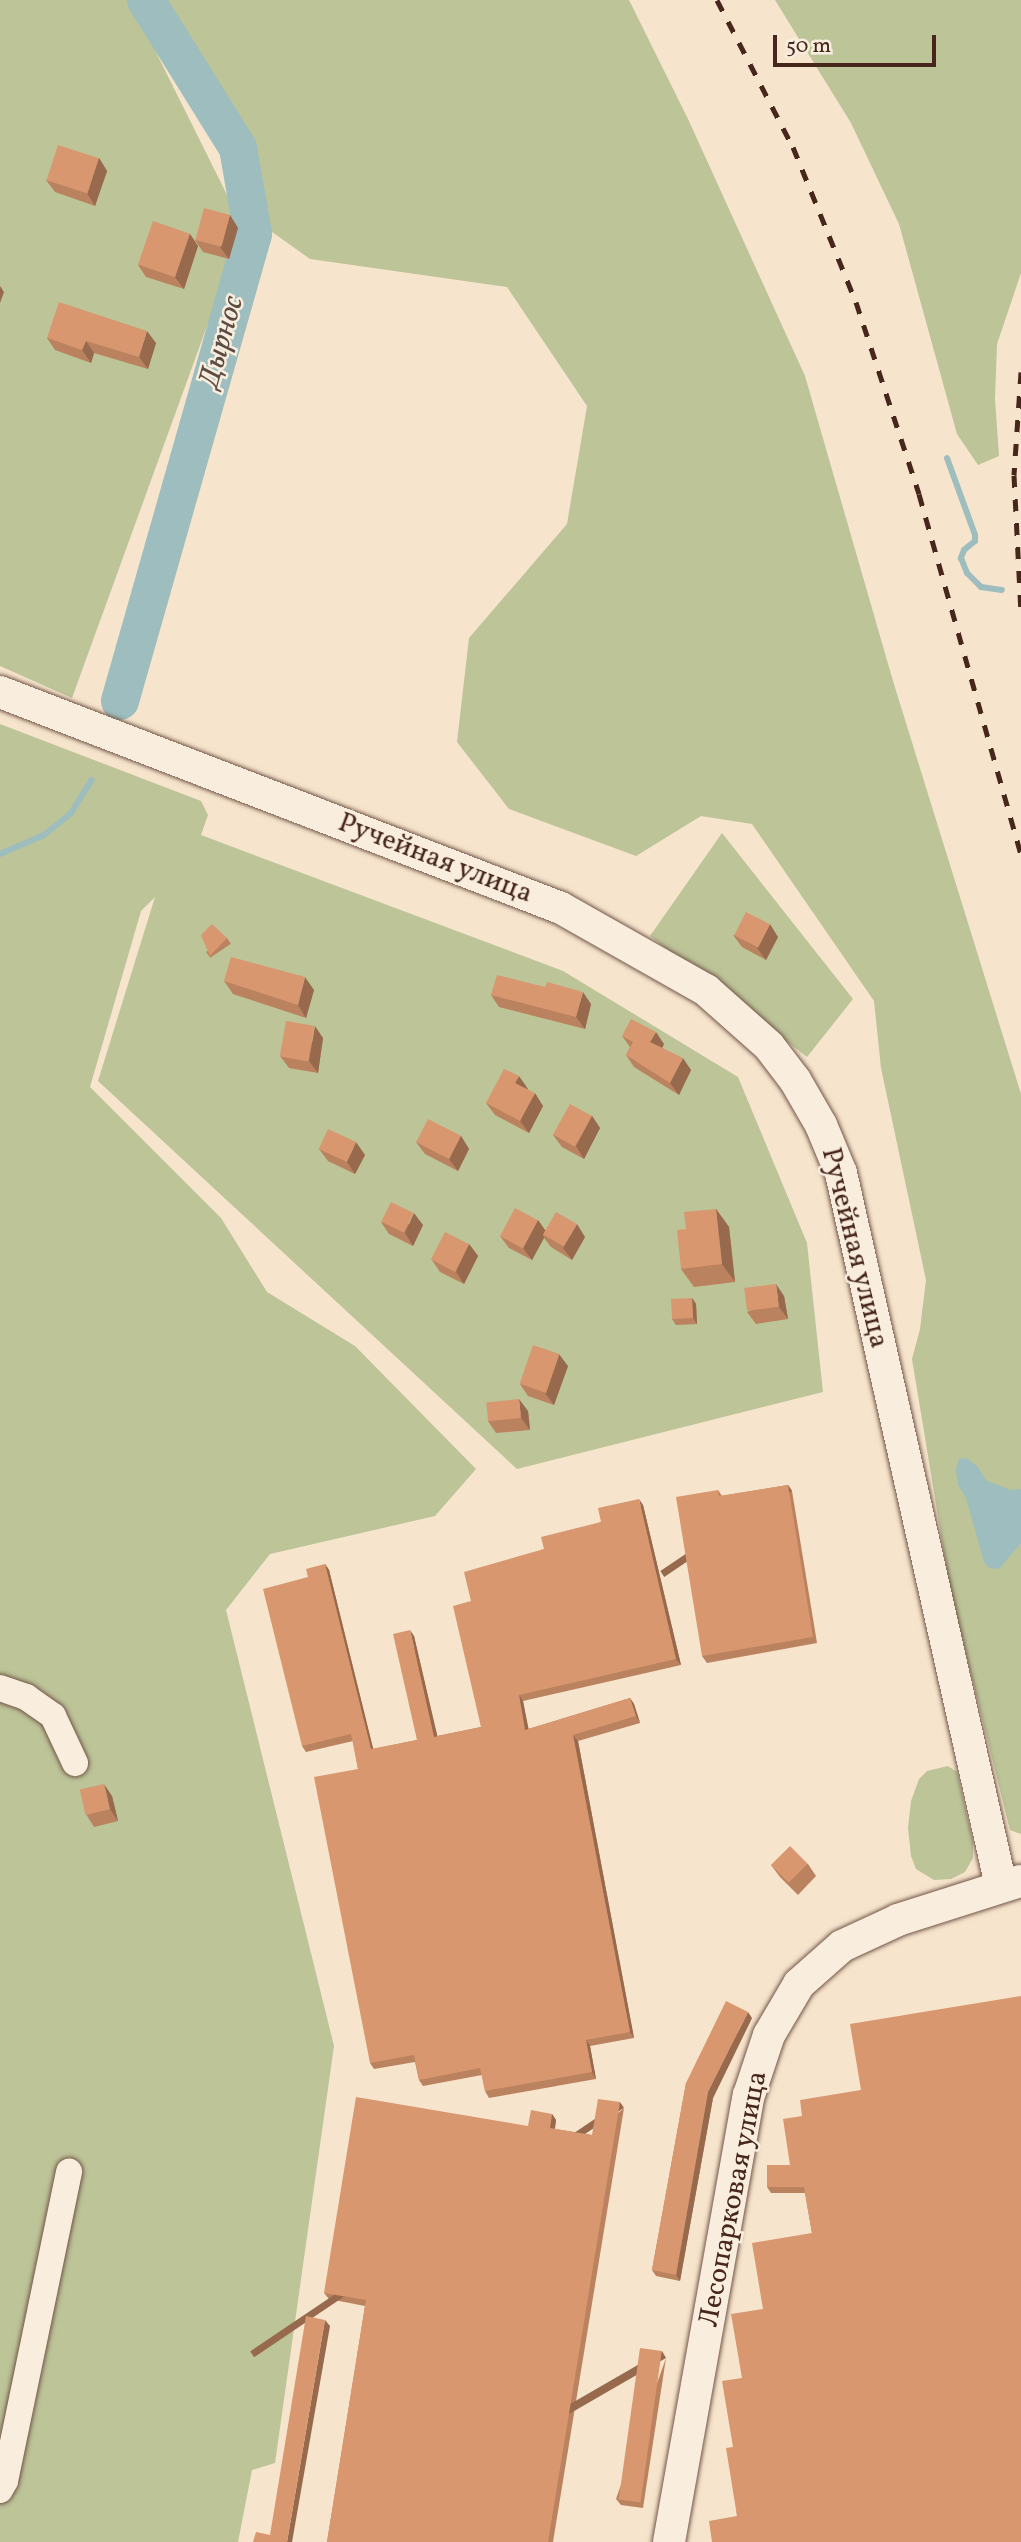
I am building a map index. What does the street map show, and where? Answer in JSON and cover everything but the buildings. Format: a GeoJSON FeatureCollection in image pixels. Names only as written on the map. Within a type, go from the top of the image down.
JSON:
{"type":"FeatureCollection","features":[{"type":"Feature","properties":{"kind":"street","name":"Ручейная улица"},"geometry":{"type":"LineString","coordinates":[[0,692],[561,908],[706,990],[769,1046],[795,1080],[821,1125],[841,1173],[1011,1884]]}},
{"type":"Feature","properties":{"kind":"street"},"geometry":{"type":"LineString","coordinates":[[0,1688],[26,1697],[53,1716],[75,1763]]}},
{"type":"Feature","properties":{"kind":"street","name":"Лесопарковая улица"},"geometry":{"type":"LineString","coordinates":[[669,2542],[749,2095],[769,2035],[799,1984],[842,1946],[898,1920],[1011,1884]]}},
{"type":"Feature","properties":{"kind":"street"},"geometry":{"type":"LineString","coordinates":[[0,2490],[5,2481],[69,2172]]}},
{"type":"Feature","properties":{"kind":"green space"},"geometry":{"type":"Polygon","coordinates":[[[0,0],[130,0],[243,227],[72,698],[0,666],[0,0]]]}},
{"type":"Feature","properties":{"kind":"green space"},"geometry":{"type":"Polygon","coordinates":[[[158,0],[629,0],[688,119],[805,376],[893,681],[1021,1094],[1021,1834],[1010,1830],[950,1589],[912,1359],[920,1329],[926,1280],[881,1068],[874,1001],[752,824],[701,816],[636,856],[509,809],[457,742],[469,638],[567,524],[587,406],[507,287],[310,259],[247,214],[158,0]]]}},
{"type":"Feature","properties":{"kind":"green space"},"geometry":{"type":"Polygon","coordinates":[[[775,0],[1021,0],[1021,273],[997,344],[995,399],[999,456],[978,465],[957,434],[899,224],[851,123],[775,0]]]}},
{"type":"Feature","properties":{"kind":"green space"},"geometry":{"type":"Polygon","coordinates":[[[0,724],[201,801],[208,815],[201,835],[563,971],[738,1077],[807,1243],[823,1392],[517,1469],[98,1081],[155,897],[141,911],[90,1087],[221,1218],[267,1292],[355,1346],[476,1469],[435,1516],[270,1554],[226,1610],[334,2046],[275,2463],[252,2470],[238,2542],[0,2542],[0,724]]]}},
{"type":"Feature","properties":{"kind":"green space"},"geometry":{"type":"Polygon","coordinates":[[[722,833],[853,999],[807,1057],[650,936],[722,833]]]}},
{"type":"Feature","properties":{"kind":"green space"},"geometry":{"type":"Polygon","coordinates":[[[948,1766],[957,1772],[973,1842],[973,1858],[965,1872],[951,1879],[934,1880],[916,1869],[911,1856],[908,1828],[911,1801],[919,1779],[927,1771],[948,1766]]]}},
{"type":"Feature","properties":{"kind":"water"},"geometry":{"type":"Polygon","coordinates":[[[966,1458],[977,1466],[987,1481],[1011,1490],[1021,1489],[1021,1543],[999,1569],[989,1568],[984,1562],[966,1498],[958,1485],[956,1470],[959,1459],[966,1458]]]}},
{"type":"Feature","properties":{"kind":"waterway","name":"Дырнос"},"geometry":{"type":"LineString","coordinates":[[120,701],[253,234],[238,148],[146,0]]}},
{"type":"Feature","properties":{"kind":"waterway"},"geometry":{"type":"LineString","coordinates":[[947,458],[975,535],[975,541],[964,550],[961,558],[967,573],[981,587],[1002,590]]}},
{"type":"Feature","properties":{"kind":"waterway","name":"Дырнос"},"geometry":{"type":"LineString","coordinates":[[0,854],[44,835],[71,813],[92,780]]}},
{"type":"Feature","properties":{"kind":"railway"},"geometry":{"type":"LineString","coordinates":[[717,0],[793,147],[856,302],[919,494],[1021,855]]}},
{"type":"Feature","properties":{"kind":"railway"},"geometry":{"type":"LineString","coordinates":[[1021,372],[1014,475],[1021,612]]}}]}
